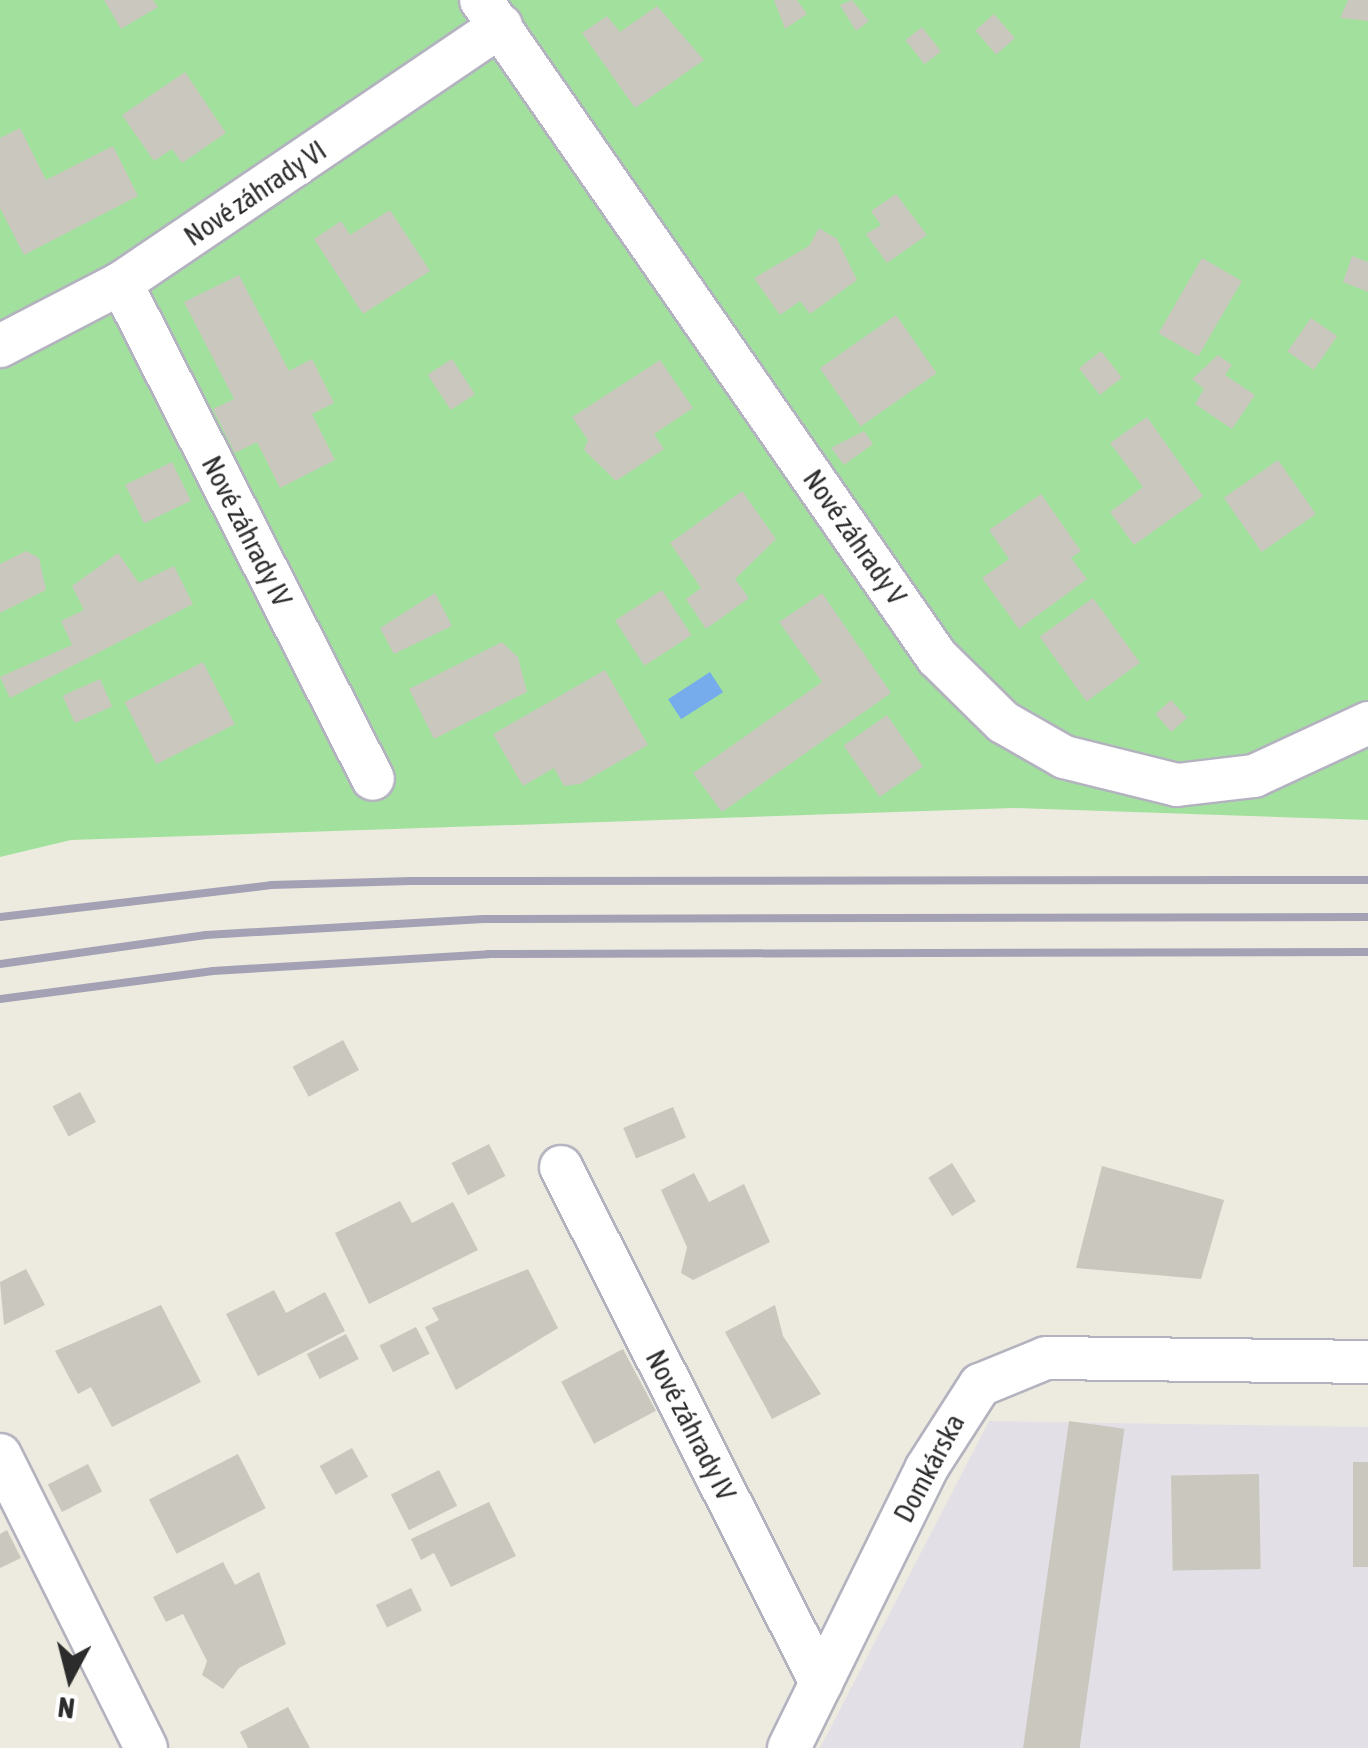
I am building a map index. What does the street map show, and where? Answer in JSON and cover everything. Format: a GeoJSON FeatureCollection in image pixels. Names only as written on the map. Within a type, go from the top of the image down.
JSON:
{"type":"FeatureCollection","features":[{"type":"Feature","properties":{"kind":"street","name":"Nové záhrady VI"},"geometry":{"type":"LineString","coordinates":[[0,346],[121,284],[491,13]]}},
{"type":"Feature","properties":{"kind":"street","name":"Nové záhrady V"},"geometry":{"type":"LineString","coordinates":[[491,13],[937,656],[1004,722],[1064,757],[1177,785],[1254,776],[1367,714]]}},
{"type":"Feature","properties":{"kind":"street","name":"Nové záhrady IV"},"geometry":{"type":"LineString","coordinates":[[121,284],[372,779]]}},
{"type":"Feature","properties":{"kind":"street","name":"Nové záhrady IV"},"geometry":{"type":"LineString","coordinates":[[562,1167],[821,1682]]}},
{"type":"Feature","properties":{"kind":"street","name":"Domkárska"},"geometry":{"type":"LineString","coordinates":[[790,1748],[954,1420],[998,1374],[1046,1358],[1368,1362]]}},
{"type":"Feature","properties":{"kind":"street"},"geometry":{"type":"LineString","coordinates":[[0,1455],[146,1748]]}},
{"type":"Feature","properties":{"kind":"shaded area"},"geometry":{"type":"Polygon","coordinates":[[[989,1421],[1368,1427],[1368,1748],[820,1748],[989,1421]]]}},
{"type":"Feature","properties":{"kind":"green space"},"geometry":{"type":"Polygon","coordinates":[[[0,0],[1368,0],[1368,820],[1014,808],[71,840],[0,857],[0,0]]]}},
{"type":"Feature","properties":{"kind":"water"},"geometry":{"type":"Polygon","coordinates":[[[710,672],[723,692],[681,719],[668,699],[710,672]]]}},
{"type":"Feature","properties":{"kind":"building"},"geometry":{"type":"Polygon","coordinates":[[[104,0],[153,0],[158,7],[121,29],[104,0]]]}},
{"type":"Feature","properties":{"kind":"building"},"geometry":{"type":"Polygon","coordinates":[[[774,0],[797,0],[807,14],[785,29],[774,0]]]}},
{"type":"Feature","properties":{"kind":"building"},"geometry":{"type":"Polygon","coordinates":[[[852,0],[869,21],[856,31],[840,5],[852,0]]]}},
{"type":"Feature","properties":{"kind":"building"},"geometry":{"type":"Polygon","coordinates":[[[1348,0],[1368,0],[1368,21],[1340,18],[1348,0]]]}},
{"type":"Feature","properties":{"kind":"building"},"geometry":{"type":"Polygon","coordinates":[[[657,6],[704,60],[635,108],[582,33],[607,16],[620,32],[657,6]]]}},
{"type":"Feature","properties":{"kind":"building"},"geometry":{"type":"Polygon","coordinates":[[[994,14],[1015,38],[996,55],[975,30],[994,14]]]}},
{"type":"Feature","properties":{"kind":"building"},"geometry":{"type":"Polygon","coordinates":[[[922,27],[941,51],[925,64],[905,40],[922,27]]]}},
{"type":"Feature","properties":{"kind":"building"},"geometry":{"type":"Polygon","coordinates":[[[185,72],[226,133],[182,163],[172,149],[154,161],[122,115],[185,72]]]}},
{"type":"Feature","properties":{"kind":"building"},"geometry":{"type":"Polygon","coordinates":[[[20,128],[46,180],[113,146],[138,196],[24,255],[0,208],[0,138],[20,128]]]}},
{"type":"Feature","properties":{"kind":"building"},"geometry":{"type":"Polygon","coordinates":[[[896,194],[927,235],[887,263],[866,234],[881,225],[871,211],[896,194]]]}},
{"type":"Feature","properties":{"kind":"building"},"geometry":{"type":"Polygon","coordinates":[[[390,210],[430,271],[363,314],[314,239],[341,221],[350,235],[390,210]]]}},
{"type":"Feature","properties":{"kind":"building"},"geometry":{"type":"Polygon","coordinates":[[[819,228],[837,239],[857,280],[810,314],[800,301],[780,315],[754,278],[809,246],[819,228]]]}},
{"type":"Feature","properties":{"kind":"building"},"geometry":{"type":"Polygon","coordinates":[[[1352,256],[1368,262],[1368,292],[1343,282],[1352,256]]]}},
{"type":"Feature","properties":{"kind":"building"},"geometry":{"type":"Polygon","coordinates":[[[1202,258],[1242,281],[1198,356],[1158,333],[1202,258]]]}},
{"type":"Feature","properties":{"kind":"building"},"geometry":{"type":"Polygon","coordinates":[[[239,275],[289,371],[312,359],[334,403],[312,414],[335,460],[280,488],[257,442],[235,453],[213,409],[234,399],[184,302],[239,275]]]}},
{"type":"Feature","properties":{"kind":"building"},"geometry":{"type":"Polygon","coordinates":[[[896,315],[937,373],[861,427],[820,368],[896,315]]]}},
{"type":"Feature","properties":{"kind":"building"},"geometry":{"type":"Polygon","coordinates":[[[1311,318],[1337,336],[1314,370],[1287,352],[1311,318]]]}},
{"type":"Feature","properties":{"kind":"building"},"geometry":{"type":"Polygon","coordinates":[[[1101,351],[1122,378],[1100,395],[1079,368],[1101,351]]]}},
{"type":"Feature","properties":{"kind":"building"},"geometry":{"type":"Polygon","coordinates":[[[1218,355],[1232,365],[1225,375],[1255,395],[1232,429],[1195,404],[1204,389],[1192,379],[1218,355]]]}},
{"type":"Feature","properties":{"kind":"building"},"geometry":{"type":"Polygon","coordinates":[[[452,359],[475,394],[451,410],[428,375],[452,359]]]}},
{"type":"Feature","properties":{"kind":"building"},"geometry":{"type":"Polygon","coordinates":[[[660,360],[693,408],[654,434],[664,449],[616,481],[584,450],[588,440],[572,417],[660,360]]]}},
{"type":"Feature","properties":{"kind":"building"},"geometry":{"type":"Polygon","coordinates":[[[1147,417],[1203,496],[1134,545],[1110,512],[1143,487],[1110,443],[1147,417]]]}},
{"type":"Feature","properties":{"kind":"building"},"geometry":{"type":"Polygon","coordinates":[[[864,431],[873,444],[844,465],[831,448],[864,431]]]}},
{"type":"Feature","properties":{"kind":"building"},"geometry":{"type":"Polygon","coordinates":[[[1278,460],[1316,514],[1262,552],[1224,498],[1278,460]]]}},
{"type":"Feature","properties":{"kind":"building"},"geometry":{"type":"Polygon","coordinates":[[[172,462],[191,501],[144,523],[125,485],[172,462]]]}},
{"type":"Feature","properties":{"kind":"building"},"geometry":{"type":"Polygon","coordinates":[[[742,491],[776,539],[735,579],[749,598],[706,629],[686,599],[701,588],[670,543],[742,491]]]}},
{"type":"Feature","properties":{"kind":"building"},"geometry":{"type":"Polygon","coordinates":[[[1041,494],[1081,551],[1071,558],[1087,579],[1019,629],[982,578],[1009,559],[989,530],[1041,494]]]}},
{"type":"Feature","properties":{"kind":"building"},"geometry":{"type":"Polygon","coordinates":[[[26,551],[39,558],[46,590],[0,613],[0,564],[26,551]]]}},
{"type":"Feature","properties":{"kind":"building"},"geometry":{"type":"Polygon","coordinates":[[[118,553],[139,583],[174,566],[193,604],[10,698],[0,677],[72,645],[61,621],[84,610],[72,586],[118,553]]]}},
{"type":"Feature","properties":{"kind":"building"},"geometry":{"type":"Polygon","coordinates":[[[662,590],[691,635],[644,666],[615,620],[662,590]]]}},
{"type":"Feature","properties":{"kind":"building"},"geometry":{"type":"Polygon","coordinates":[[[435,593],[452,626],[394,654],[380,628],[435,593]]]}},
{"type":"Feature","properties":{"kind":"building"},"geometry":{"type":"Polygon","coordinates":[[[822,593],[891,693],[722,812],[693,773],[822,682],[779,622],[822,593]]]}},
{"type":"Feature","properties":{"kind":"building"},"geometry":{"type":"Polygon","coordinates":[[[1093,598],[1140,663],[1087,702],[1040,637],[1093,598]]]}},
{"type":"Feature","properties":{"kind":"building"},"geometry":{"type":"Polygon","coordinates":[[[502,642],[518,657],[527,692],[434,739],[409,689],[502,642]]]}},
{"type":"Feature","properties":{"kind":"building"},"geometry":{"type":"Polygon","coordinates":[[[203,662],[235,724],[156,764],[125,702],[203,662]]]}},
{"type":"Feature","properties":{"kind":"building"},"geometry":{"type":"Polygon","coordinates":[[[605,670],[648,745],[580,784],[564,786],[554,768],[523,786],[493,734],[605,670]]]}},
{"type":"Feature","properties":{"kind":"building"},"geometry":{"type":"Polygon","coordinates":[[[100,679],[112,706],[75,723],[63,696],[100,679]]]}},
{"type":"Feature","properties":{"kind":"building"},"geometry":{"type":"Polygon","coordinates":[[[1171,700],[1187,718],[1171,732],[1155,714],[1171,700]]]}},
{"type":"Feature","properties":{"kind":"building"},"geometry":{"type":"Polygon","coordinates":[[[887,715],[923,767],[880,797],[844,745],[887,715]]]}},
{"type":"Feature","properties":{"kind":"building"},"geometry":{"type":"Polygon","coordinates":[[[343,1040],[359,1070],[309,1097],[293,1067],[343,1040]]]}},
{"type":"Feature","properties":{"kind":"building"},"geometry":{"type":"Polygon","coordinates":[[[80,1092],[96,1122],[69,1137],[53,1107],[80,1092]]]}},
{"type":"Feature","properties":{"kind":"building"},"geometry":{"type":"Polygon","coordinates":[[[673,1107],[686,1137],[636,1158],[623,1128],[673,1107]]]}},
{"type":"Feature","properties":{"kind":"building"},"geometry":{"type":"Polygon","coordinates":[[[489,1144],[505,1176],[468,1195],[452,1163],[489,1144]]]}},
{"type":"Feature","properties":{"kind":"building"},"geometry":{"type":"Polygon","coordinates":[[[952,1163],[976,1201],[952,1216],[928,1178],[952,1163]]]}},
{"type":"Feature","properties":{"kind":"building"},"geometry":{"type":"Polygon","coordinates":[[[1102,1166],[1224,1200],[1201,1279],[1076,1268],[1102,1166]]]}},
{"type":"Feature","properties":{"kind":"building"},"geometry":{"type":"Polygon","coordinates":[[[694,1173],[709,1202],[744,1184],[770,1242],[693,1280],[681,1273],[687,1247],[661,1190],[694,1173]]]}},
{"type":"Feature","properties":{"kind":"building"},"geometry":{"type":"Polygon","coordinates":[[[400,1201],[412,1223],[453,1202],[478,1250],[369,1304],[335,1233],[400,1201]]]}},
{"type":"Feature","properties":{"kind":"building"},"geometry":{"type":"Polygon","coordinates":[[[26,1269],[45,1305],[4,1325],[0,1282],[26,1269]]]}},
{"type":"Feature","properties":{"kind":"building"},"geometry":{"type":"Polygon","coordinates":[[[528,1269],[558,1328],[456,1390],[425,1327],[439,1320],[432,1308],[528,1269]]]}},
{"type":"Feature","properties":{"kind":"building"},"geometry":{"type":"Polygon","coordinates":[[[274,1290],[286,1313],[325,1292],[345,1331],[258,1376],[226,1314],[274,1290]]]}},
{"type":"Feature","properties":{"kind":"building"},"geometry":{"type":"Polygon","coordinates":[[[161,1305],[201,1382],[112,1427],[91,1387],[78,1394],[55,1351],[161,1305]]]}},
{"type":"Feature","properties":{"kind":"building"},"geometry":{"type":"Polygon","coordinates":[[[775,1305],[783,1336],[821,1394],[772,1419],[725,1332],[775,1305]]]}},
{"type":"Feature","properties":{"kind":"building"},"geometry":{"type":"Polygon","coordinates":[[[416,1327],[430,1354],[393,1372],[379,1346],[416,1327]]]}},
{"type":"Feature","properties":{"kind":"building"},"geometry":{"type":"Polygon","coordinates":[[[346,1334],[359,1359],[320,1379],[307,1354],[346,1334]]]}},
{"type":"Feature","properties":{"kind":"building"},"geometry":{"type":"Polygon","coordinates":[[[623,1349],[656,1411],[594,1444],[561,1382],[623,1349]]]}},
{"type":"Feature","properties":{"kind":"building"},"geometry":{"type":"Polygon","coordinates":[[[1069,1421],[1124,1429],[1080,1748],[1023,1748],[1069,1421]]]}},
{"type":"Feature","properties":{"kind":"building"},"geometry":{"type":"Polygon","coordinates":[[[352,1448],[368,1477],[336,1495],[320,1466],[352,1448]]]}},
{"type":"Feature","properties":{"kind":"building"},"geometry":{"type":"Polygon","coordinates":[[[238,1454],[266,1508],[177,1554],[149,1499],[238,1454]]]}},
{"type":"Feature","properties":{"kind":"building"},"geometry":{"type":"Polygon","coordinates":[[[1353,1462],[1368,1462],[1368,1567],[1353,1567],[1353,1462]]]}},
{"type":"Feature","properties":{"kind":"building"},"geometry":{"type":"Polygon","coordinates":[[[88,1464],[102,1492],[62,1512],[48,1484],[88,1464]]]}},
{"type":"Feature","properties":{"kind":"building"},"geometry":{"type":"Polygon","coordinates":[[[439,1470],[457,1506],[409,1530],[391,1495],[439,1470]]]}},
{"type":"Feature","properties":{"kind":"building"},"geometry":{"type":"Polygon","coordinates":[[[1259,1474],[1261,1569],[1173,1571],[1171,1476],[1259,1474]]]}},
{"type":"Feature","properties":{"kind":"building"},"geometry":{"type":"Polygon","coordinates":[[[489,1502],[516,1556],[451,1587],[434,1553],[421,1560],[411,1539],[489,1502]]]}},
{"type":"Feature","properties":{"kind":"building"},"geometry":{"type":"Polygon","coordinates":[[[7,1530],[21,1558],[0,1568],[0,1534],[7,1530]]]}},
{"type":"Feature","properties":{"kind":"building"},"geometry":{"type":"Polygon","coordinates":[[[223,1562],[235,1585],[259,1572],[286,1644],[239,1668],[223,1689],[202,1675],[207,1661],[183,1614],[166,1622],[153,1597],[223,1562]]]}},
{"type":"Feature","properties":{"kind":"building"},"geometry":{"type":"Polygon","coordinates":[[[411,1588],[422,1610],[387,1628],[376,1605],[411,1588]]]}},
{"type":"Feature","properties":{"kind":"building"},"geometry":{"type":"Polygon","coordinates":[[[288,1707],[310,1748],[248,1748],[240,1732],[288,1707]]]}},
{"type":"Feature","properties":{"kind":"railway"},"geometry":{"type":"LineString","coordinates":[[0,917],[271,885],[411,881],[1368,880]]}},
{"type":"Feature","properties":{"kind":"railway"},"geometry":{"type":"LineString","coordinates":[[0,964],[206,935],[484,919],[1368,917]]}},
{"type":"Feature","properties":{"kind":"railway"},"geometry":{"type":"LineString","coordinates":[[0,999],[213,971],[488,954],[1368,952]]}}]}
